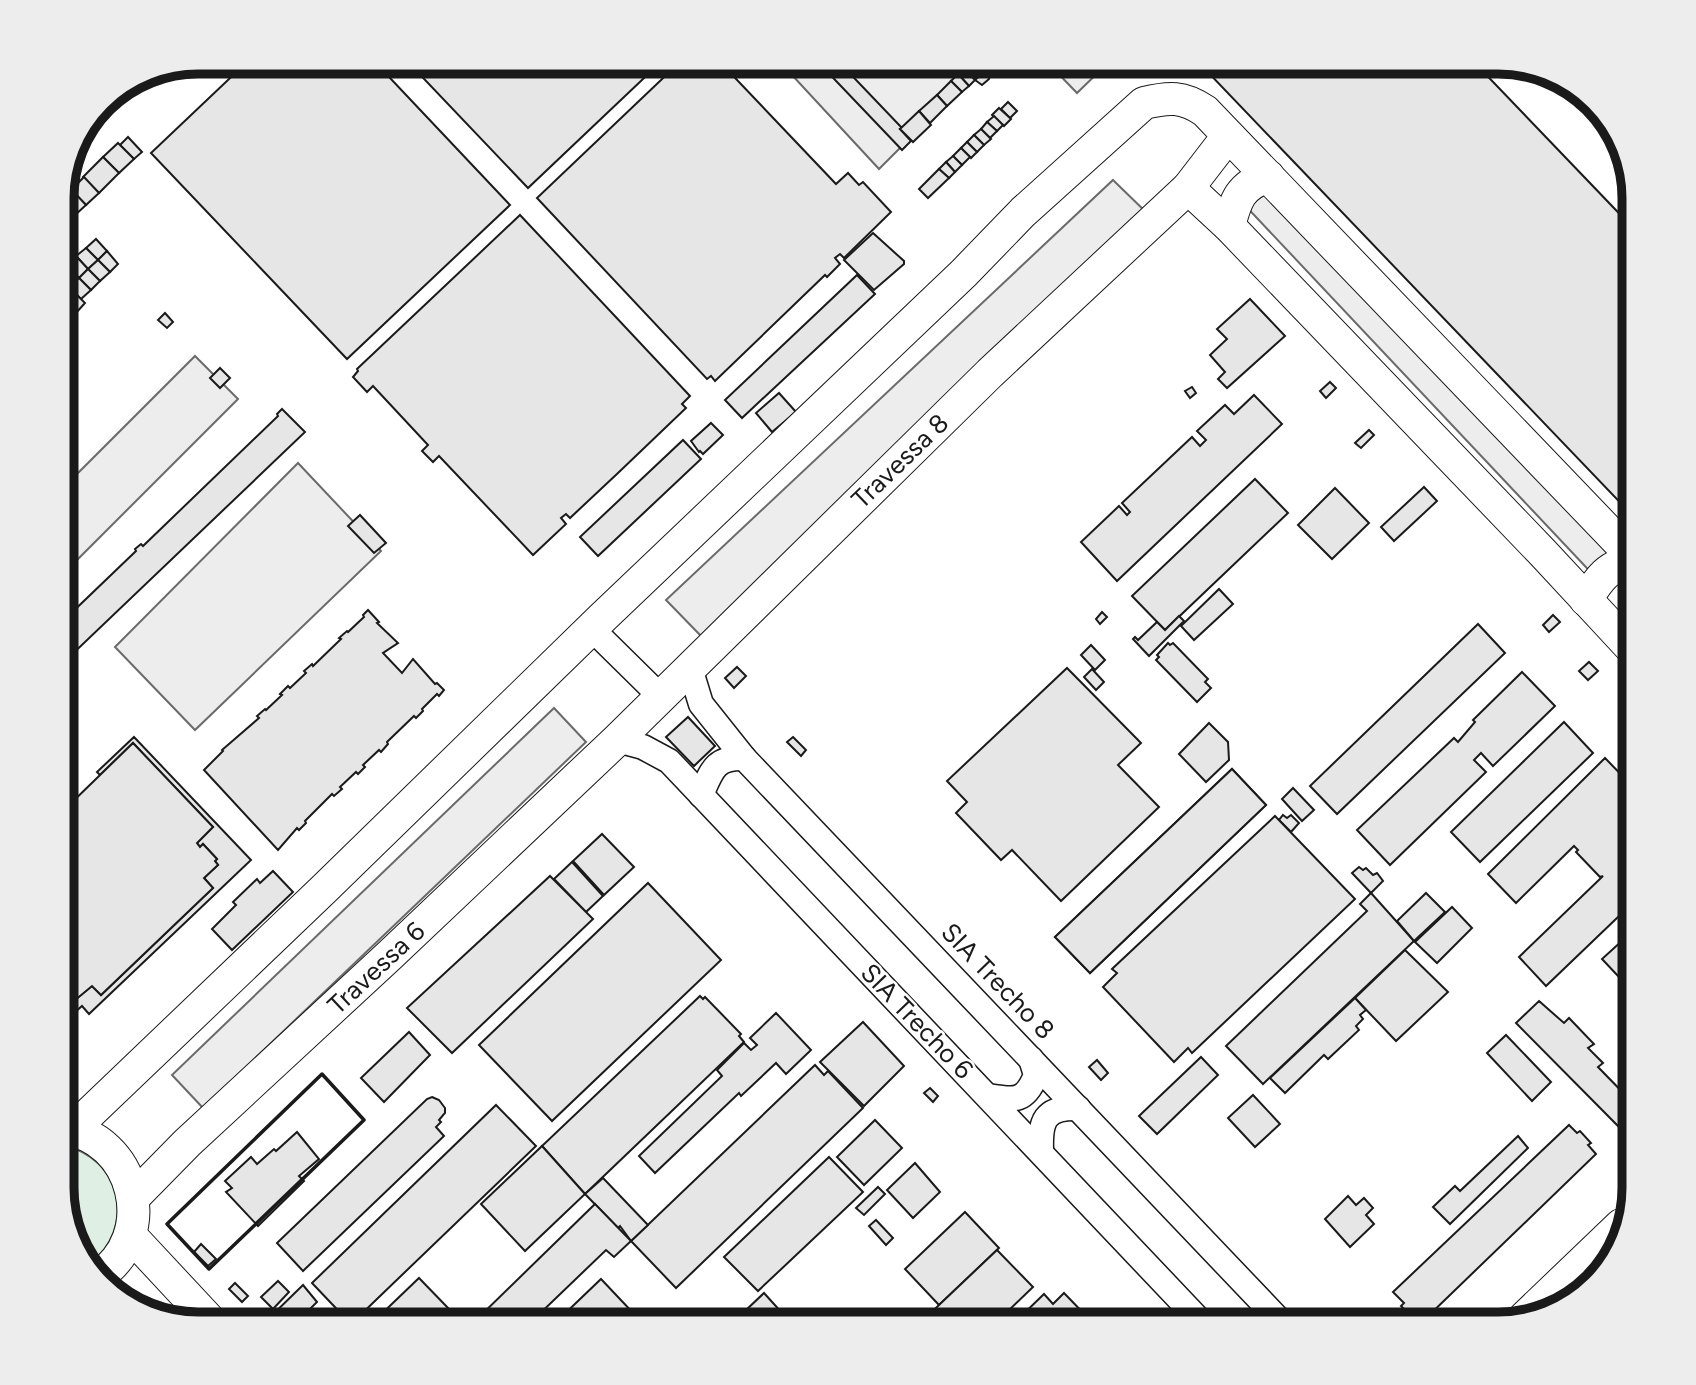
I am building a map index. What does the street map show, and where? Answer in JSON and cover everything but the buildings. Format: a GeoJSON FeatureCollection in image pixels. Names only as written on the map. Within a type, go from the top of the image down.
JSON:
{"type":"FeatureCollection","features":[{"type":"Feature","properties":{"kind":"main road"},"geometry":{"type":"LineString","coordinates":[[74,1122],[323,890],[591,628],[964,273],[1023,212],[1144,103],[1170,97],[1196,106],[1268,176],[1622,546]]}},
{"type":"Feature","properties":{"kind":"main road","name":"Travessa 8"},"geometry":{"type":"LineString","coordinates":[[617,740],[990,373],[1188,188],[1228,136]]}},
{"type":"Feature","properties":{"kind":"main road"},"geometry":{"type":"LineString","coordinates":[[1229,226],[1235,202],[1242,191],[1249,184],[1268,176]]}},
{"type":"Feature","properties":{"kind":"main road"},"geometry":{"type":"LineString","coordinates":[[1188,188],[1229,226],[1622,638]]}},
{"type":"Feature","properties":{"kind":"main road"},"geometry":{"type":"LineString","coordinates":[[1586,600],[1596,584],[1612,568],[1622,563]]}},
{"type":"Feature","properties":{"kind":"main road","name":"Travessa 6"},"geometry":{"type":"LineString","coordinates":[[134,1197],[187,1143],[390,956],[617,740]]}},
{"type":"Feature","properties":{"kind":"main road"},"geometry":{"type":"LineString","coordinates":[[74,1132],[94,1139],[113,1154],[127,1174],[134,1197],[130,1235],[120,1255],[107,1271]]}},
{"type":"Feature","properties":{"kind":"main road"},"geometry":{"type":"LineString","coordinates":[[1537,1305],[1614,1231]]}},
{"type":"Feature","properties":{"kind":"main road"},"geometry":{"type":"LineString","coordinates":[[130,1235],[202,1312]]}},
{"type":"Feature","properties":{"kind":"street"},"geometry":{"type":"LineString","coordinates":[[591,628],[660,696]]}},
{"type":"Feature","properties":{"kind":"street","name":"SIA Trecho 8"},"geometry":{"type":"LineString","coordinates":[[690,668],[701,704],[744,758],[1272,1312]]}},
{"type":"Feature","properties":{"kind":"street","name":"SIA Trecho 6"},"geometry":{"type":"LineString","coordinates":[[617,740],[643,747],[669,761],[1192,1312]]}},
{"type":"Feature","properties":{"kind":"street"},"geometry":{"type":"LineString","coordinates":[[701,794],[713,770],[723,761],[728,758],[744,758]]}},
{"type":"Feature","properties":{"kind":"street"},"geometry":{"type":"LineString","coordinates":[[988,1096],[1013,1100],[1019,1098],[1029,1089],[1036,1074],[1031,1059]]}},
{"type":"Feature","properties":{"kind":"street"},"geometry":{"type":"LineString","coordinates":[[1041,1151],[1040,1129],[1050,1113],[1064,1107],[1078,1108]]}},
{"type":"Feature","properties":{"kind":"green space"},"geometry":{"type":"Polygon","coordinates":[[[74,1149],[99,1164],[110,1179],[116,1196],[118,1214],[114,1232],[96,1258],[80,1227],[74,1196],[74,1149]]]}},
{"type":"Feature","properties":{"kind":"shaded area"},"geometry":{"type":"Polygon","coordinates":[[[791,74],[974,74],[879,169],[791,74]]]}},
{"type":"Feature","properties":{"kind":"shaded area"},"geometry":{"type":"Polygon","coordinates":[[[1059,74],[1097,74],[1077,93],[1059,74]]]}},
{"type":"Feature","properties":{"kind":"shaded area"},"geometry":{"type":"Polygon","coordinates":[[[1113,180],[1150,216],[703,638],[666,600],[1113,180]]]}},
{"type":"Feature","properties":{"kind":"shaded area"},"geometry":{"type":"Polygon","coordinates":[[[1256,183],[1618,563],[1600,582],[1239,199],[1256,183]]]}},
{"type":"Feature","properties":{"kind":"shaded area"},"geometry":{"type":"Polygon","coordinates":[[[195,356],[238,399],[74,563],[74,477],[195,356]]]}},
{"type":"Feature","properties":{"kind":"shaded area"},"geometry":{"type":"Polygon","coordinates":[[[298,463],[381,551],[195,730],[115,647],[298,463]]]}},
{"type":"Feature","properties":{"kind":"shaded area"},"geometry":{"type":"Polygon","coordinates":[[[554,708],[586,742],[203,1108],[172,1075],[554,708]]]}},
{"type":"Feature","properties":{"kind":"wall"},"geometry":{"type":"LineString","coordinates":[[322,1074],[364,1120],[209,1269],[167,1224],[322,1074]]}}]}
